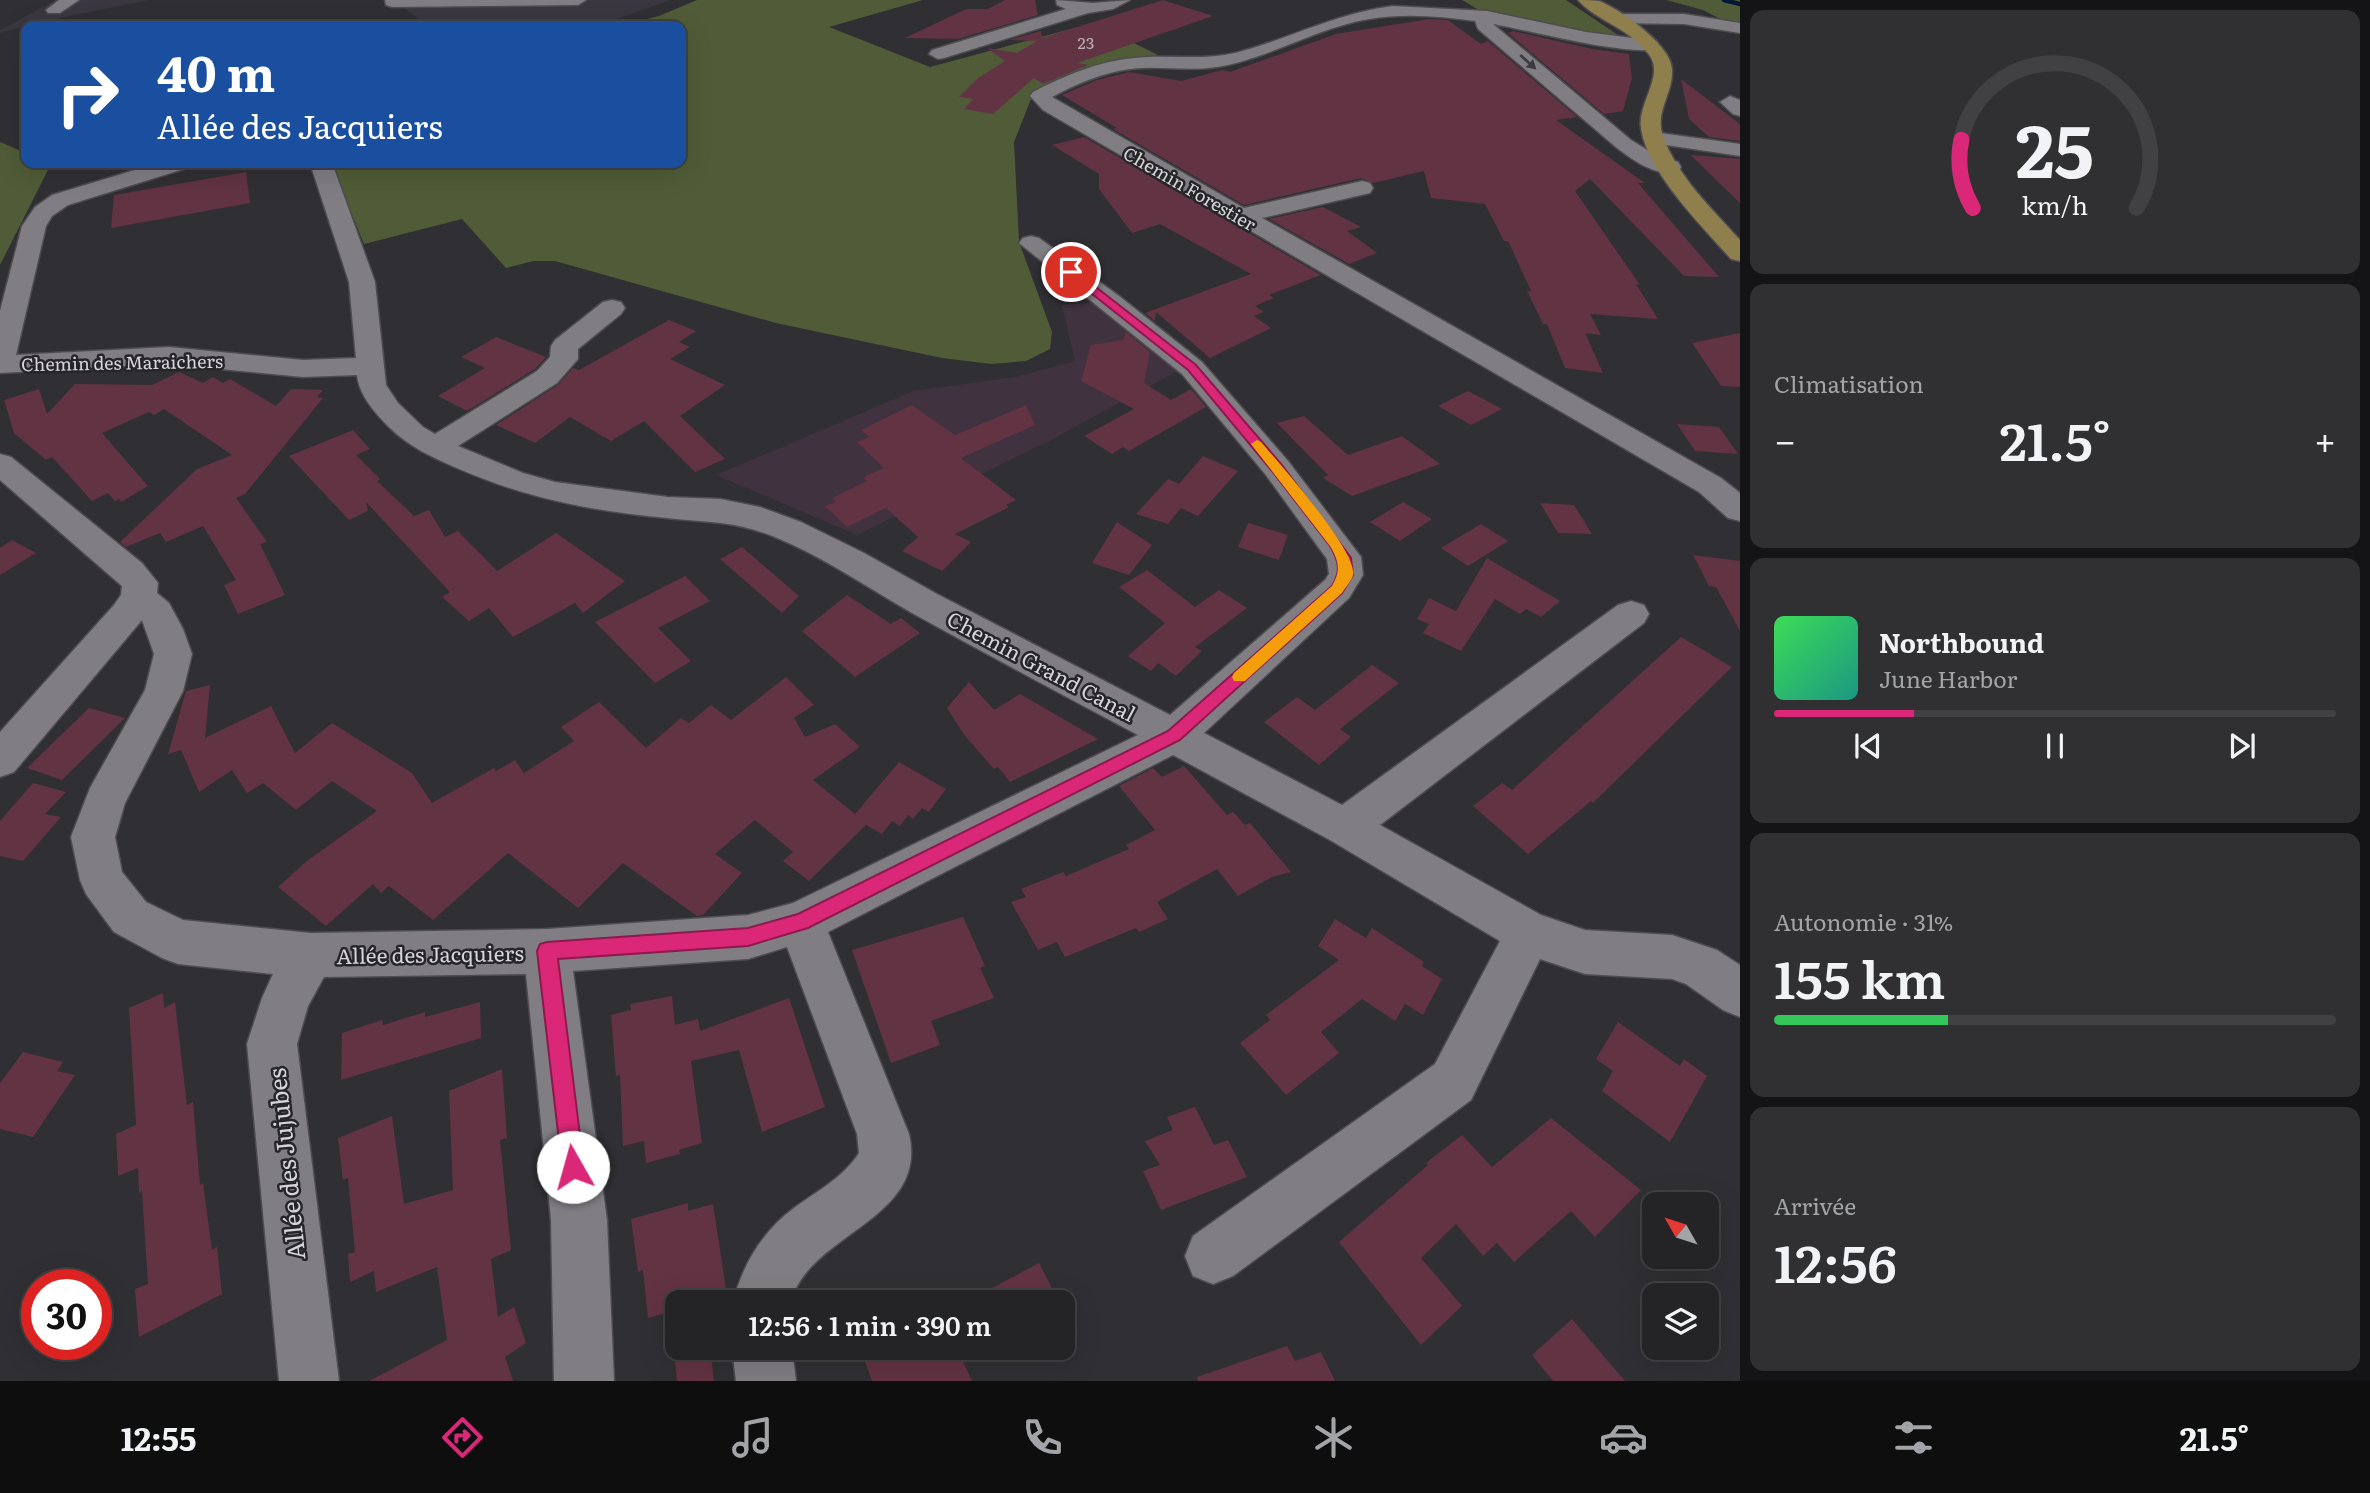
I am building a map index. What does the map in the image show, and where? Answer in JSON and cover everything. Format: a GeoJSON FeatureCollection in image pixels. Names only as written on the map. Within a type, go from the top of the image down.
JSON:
{"type":"FeatureCollection","features":[{"type":"Feature","properties":{"kind":"main road"},"geometry":{"type":"LineString","coordinates":[[1586,0],[1617,19],[1650,45],[1661,60],[1665,72],[1650,113],[1653,138],[1687,192],[1740,254]]}},
{"type":"Feature","properties":{"kind":"street"},"geometry":{"type":"LineString","coordinates":[[54,10],[71,0]]}},
{"type":"Feature","properties":{"kind":"street"},"geometry":{"type":"LineString","coordinates":[[411,20],[396,8],[392,1],[551,3],[578,0]]}},
{"type":"Feature","properties":{"kind":"street"},"geometry":{"type":"LineString","coordinates":[[1060,0],[1086,8]]}},
{"type":"Feature","properties":{"kind":"street"},"geometry":{"type":"LineString","coordinates":[[938,54],[1086,8],[1106,6],[1122,0]]}},
{"type":"Feature","properties":{"kind":"street","name":"Chemin Forestier"},"geometry":{"type":"LineString","coordinates":[[1650,45],[1613,43],[1487,16],[1415,10],[1369,14],[1322,26],[1228,60],[1203,64],[1124,65],[1057,86],[1040,96],[1050,106],[1239,216],[1699,479],[1740,510]]}},
{"type":"Feature","properties":{"kind":"street"},"geometry":{"type":"LineString","coordinates":[[1487,16],[1483,20],[1484,25],[1624,144],[1647,159],[1670,167]]}},
{"type":"Feature","properties":{"kind":"street"},"geometry":{"type":"LineString","coordinates":[[1617,19],[1684,19],[1740,28]]}},
{"type":"Feature","properties":{"kind":"street"},"geometry":{"type":"LineString","coordinates":[[1653,138],[1740,150]]}},
{"type":"Feature","properties":{"kind":"street"},"geometry":{"type":"LineString","coordinates":[[0,365],[34,226],[43,212],[60,200],[81,192],[162,168]]}},
{"type":"Feature","properties":{"kind":"street","name":"Chemin Grand Canal"},"geometry":{"type":"LineString","coordinates":[[322,168],[362,282],[372,385],[387,410],[412,433],[435,447],[512,480],[554,492],[668,508],[720,510],[748,515],[789,530],[852,561],[924,603],[1345,827],[1529,933],[1586,952],[1672,957],[1700,966],[1740,993]]}},
{"type":"Feature","properties":{"kind":"street"},"geometry":{"type":"LineString","coordinates":[[1239,216],[1362,188]]}},
{"type":"Feature","properties":{"kind":"street","name":"Allée des Jacquiers"},"geometry":{"type":"LineString","coordinates":[[139,598],[156,612],[173,654],[164,691],[105,801],[93,837],[102,880],[130,917],[178,943],[311,955],[547,951],[748,937],[801,922],[1174,736],[1337,590],[1346,575],[1344,558],[1277,468],[1192,368],[1110,301],[1031,243]]}},
{"type":"Feature","properties":{"kind":"street"},"geometry":{"type":"LineString","coordinates":[[435,447],[547,377],[564,359],[565,346],[612,308]]}},
{"type":"Feature","properties":{"kind":"street","name":"Chemin des Maraichers"},"geometry":{"type":"LineString","coordinates":[[0,365],[190,356],[321,370],[346,369],[369,364]]}},
{"type":"Feature","properties":{"kind":"street"},"geometry":{"type":"LineString","coordinates":[[0,464],[140,583],[139,598],[0,760]]}},
{"type":"Feature","properties":{"kind":"street"},"geometry":{"type":"LineString","coordinates":[[1345,827],[1480,723],[1631,614]]}},
{"type":"Feature","properties":{"kind":"street"},"geometry":{"type":"LineString","coordinates":[[765,1290],[790,1248],[863,1189],[879,1173],[886,1155],[883,1133],[801,922]]}},
{"type":"Feature","properties":{"kind":"street"},"geometry":{"type":"LineString","coordinates":[[1213,1256],[1453,1082],[1529,933]]}},
{"type":"Feature","properties":{"kind":"street"},"geometry":{"type":"LineString","coordinates":[[547,951],[579,1220],[584,1381]]}},
{"type":"Feature","properties":{"kind":"street","name":"Allée des Jujubes"},"geometry":{"type":"LineString","coordinates":[[309,1381],[272,1044],[286,998],[311,955]]}},
{"type":"Feature","properties":{"kind":"street"},"geometry":{"type":"LineString","coordinates":[[763,1360],[766,1381]]}},
{"type":"Feature","properties":{"kind":"shaded area"},"geometry":{"type":"Polygon","coordinates":[[[56,0],[149,0],[47,21],[21,21],[21,28],[0,33],[0,30],[56,0]]]}},
{"type":"Feature","properties":{"kind":"shaded area"},"geometry":{"type":"Polygon","coordinates":[[[441,0],[671,0],[610,21],[421,21],[404,8],[441,0]]]}},
{"type":"Feature","properties":{"kind":"shaded area"},"geometry":{"type":"Polygon","coordinates":[[[1104,301],[1183,368],[1053,439],[857,535],[716,475],[913,391],[1015,377],[1075,361],[1062,305],[1104,301]]]}},
{"type":"Feature","properties":{"kind":"green space"},"geometry":{"type":"Polygon","coordinates":[[[697,0],[923,0],[829,27],[930,67],[1093,23],[1158,55],[1053,86],[1031,99],[1014,142],[1019,242],[1052,332],[1050,349],[1026,361],[991,364],[942,358],[776,323],[555,261],[533,261],[506,268],[462,219],[364,244],[335,168],[686,168],[686,21],[639,21],[659,16],[697,0]]]}},
{"type":"Feature","properties":{"kind":"green space"},"geometry":{"type":"Polygon","coordinates":[[[1462,0],[1566,0],[1624,39],[1597,37],[1479,10],[1462,0]]]}},
{"type":"Feature","properties":{"kind":"green space"},"geometry":{"type":"Polygon","coordinates":[[[1666,0],[1740,0],[1740,24],[1724,21],[1703,10],[1666,0]]]}},
{"type":"Feature","properties":{"kind":"green space"},"geometry":{"type":"Polygon","coordinates":[[[0,142],[21,151],[21,168],[49,168],[0,265],[0,142]]]}},
{"type":"Feature","properties":{"kind":"building"},"geometry":{"type":"Polygon","coordinates":[[[1005,0],[1035,0],[1038,15],[958,39],[905,38],[966,9],[988,9],[1005,0]]]}},
{"type":"Feature","properties":{"kind":"building"},"geometry":{"type":"Polygon","coordinates":[[[1163,0],[1213,16],[1077,63],[1088,65],[1043,84],[1034,78],[993,114],[964,109],[973,99],[959,97],[978,78],[1005,61],[987,48],[1017,53],[1037,41],[1009,40],[1041,31],[1042,38],[1163,0]]]}},
{"type":"Feature","properties":{"kind":"building"},"geometry":{"type":"Polygon","coordinates":[[[1429,19],[1448,20],[1481,44],[1488,41],[1577,117],[1556,120],[1645,183],[1638,183],[1719,277],[1684,276],[1590,179],[1575,191],[1640,285],[1636,284],[1658,319],[1590,314],[1601,335],[1585,333],[1603,373],[1565,368],[1547,324],[1543,324],[1527,291],[1531,291],[1508,241],[1504,241],[1485,204],[1431,198],[1424,171],[1373,183],[1361,178],[1244,205],[1113,129],[1117,128],[1062,95],[1097,80],[1129,72],[1181,81],[1222,70],[1230,72],[1336,34],[1429,19]]]}},
{"type":"Feature","properties":{"kind":"building"},"geometry":{"type":"Polygon","coordinates":[[[1513,31],[1592,49],[1629,54],[1632,78],[1623,111],[1604,114],[1508,33],[1513,31]]]}},
{"type":"Feature","properties":{"kind":"building"},"geometry":{"type":"Polygon","coordinates":[[[1681,79],[1740,124],[1740,141],[1709,137],[1689,119],[1681,79]]]}},
{"type":"Feature","properties":{"kind":"building"},"geometry":{"type":"Polygon","coordinates":[[[1084,137],[1321,275],[1269,295],[1274,298],[1255,306],[1264,312],[1254,316],[1271,328],[1210,358],[1156,312],[1155,321],[1145,313],[1251,274],[1160,224],[1132,233],[1099,189],[1099,174],[1052,145],[1084,137]]]}},
{"type":"Feature","properties":{"kind":"building"},"geometry":{"type":"Polygon","coordinates":[[[1691,155],[1740,159],[1740,203],[1715,179],[1691,155]]]}},
{"type":"Feature","properties":{"kind":"building"},"geometry":{"type":"Polygon","coordinates":[[[246,172],[250,203],[111,228],[114,195],[246,172]]]}},
{"type":"Feature","properties":{"kind":"building"},"geometry":{"type":"Polygon","coordinates":[[[1323,207],[1361,227],[1347,231],[1377,253],[1349,264],[1269,219],[1323,207]]]}},
{"type":"Feature","properties":{"kind":"building"},"geometry":{"type":"Polygon","coordinates":[[[669,320],[696,331],[679,342],[690,347],[670,359],[725,385],[680,416],[725,459],[695,472],[644,421],[611,441],[570,417],[535,443],[496,425],[558,385],[573,368],[579,370],[669,320]]]}},
{"type":"Feature","properties":{"kind":"building"},"geometry":{"type":"Polygon","coordinates":[[[1126,332],[1150,352],[1144,383],[1171,400],[1191,389],[1206,407],[1129,451],[1123,447],[1112,454],[1084,436],[1134,409],[1081,381],[1091,345],[1123,340],[1126,332]]]}},
{"type":"Feature","properties":{"kind":"building"},"geometry":{"type":"Polygon","coordinates":[[[1740,333],[1740,387],[1721,386],[1692,343],[1740,333]]]}},
{"type":"Feature","properties":{"kind":"building"},"geometry":{"type":"Polygon","coordinates":[[[496,337],[546,357],[535,369],[467,411],[438,396],[485,368],[461,357],[496,337]]]}},
{"type":"Feature","properties":{"kind":"building"},"geometry":{"type":"Polygon","coordinates":[[[179,372],[203,383],[213,377],[223,383],[230,379],[276,406],[291,389],[323,390],[317,397],[323,398],[245,494],[236,498],[267,542],[260,544],[285,595],[238,614],[224,585],[236,580],[203,526],[166,542],[160,533],[126,547],[120,542],[197,469],[232,455],[164,409],[154,415],[149,412],[102,433],[148,486],[121,502],[119,499],[115,501],[108,493],[92,501],[52,457],[46,460],[14,433],[4,400],[39,389],[47,414],[75,384],[152,385],[179,372]]]}},
{"type":"Feature","properties":{"kind":"building"},"geometry":{"type":"Polygon","coordinates":[[[1468,391],[1502,409],[1471,425],[1438,406],[1468,391]]]}},
{"type":"Feature","properties":{"kind":"building"},"geometry":{"type":"Polygon","coordinates":[[[912,405],[955,435],[1026,405],[1035,425],[961,458],[1016,500],[1006,505],[1009,507],[955,534],[971,542],[942,571],[902,551],[918,537],[886,508],[847,527],[825,506],[836,502],[832,498],[867,481],[863,477],[884,468],[857,442],[869,437],[861,430],[912,405]]]}},
{"type":"Feature","properties":{"kind":"building"},"geometry":{"type":"Polygon","coordinates":[[[1304,416],[1348,455],[1402,436],[1440,464],[1352,496],[1323,478],[1328,475],[1277,423],[1304,416]]]}},
{"type":"Feature","properties":{"kind":"building"},"geometry":{"type":"Polygon","coordinates":[[[1677,424],[1719,427],[1738,454],[1695,451],[1677,424]]]}},
{"type":"Feature","properties":{"kind":"building"},"geometry":{"type":"Polygon","coordinates":[[[353,430],[370,449],[356,455],[380,479],[377,481],[414,516],[429,510],[445,537],[458,531],[497,571],[556,533],[625,581],[583,613],[575,603],[513,637],[489,608],[469,621],[442,597],[450,592],[366,502],[368,511],[349,520],[289,456],[353,430]]]}},
{"type":"Feature","properties":{"kind":"building"},"geometry":{"type":"Polygon","coordinates":[[[1203,456],[1238,471],[1198,516],[1181,508],[1168,524],[1136,514],[1168,479],[1179,484],[1203,456]]]}},
{"type":"Feature","properties":{"kind":"building"},"geometry":{"type":"Polygon","coordinates":[[[1403,502],[1432,519],[1400,541],[1370,522],[1403,502]]]}},
{"type":"Feature","properties":{"kind":"building"},"geometry":{"type":"Polygon","coordinates":[[[1540,503],[1574,505],[1592,534],[1558,533],[1540,503]]]}},
{"type":"Feature","properties":{"kind":"building"},"geometry":{"type":"Polygon","coordinates":[[[1117,522],[1152,545],[1129,575],[1092,563],[1117,522]]]}},
{"type":"Feature","properties":{"kind":"building"},"geometry":{"type":"Polygon","coordinates":[[[1248,523],[1288,535],[1279,560],[1238,547],[1248,523]]]}},
{"type":"Feature","properties":{"kind":"building"},"geometry":{"type":"Polygon","coordinates":[[[1481,524],[1508,541],[1468,566],[1441,548],[1481,524]]]}},
{"type":"Feature","properties":{"kind":"building"},"geometry":{"type":"Polygon","coordinates":[[[12,540],[36,553],[0,575],[0,548],[12,540]]]}},
{"type":"Feature","properties":{"kind":"building"},"geometry":{"type":"Polygon","coordinates":[[[742,547],[799,596],[782,613],[720,559],[742,547]]]}},
{"type":"Feature","properties":{"kind":"building"},"geometry":{"type":"Polygon","coordinates":[[[1693,555],[1740,561],[1740,631],[1716,587],[1709,586],[1693,555]]]}},
{"type":"Feature","properties":{"kind":"building"},"geometry":{"type":"Polygon","coordinates":[[[1487,558],[1560,601],[1541,617],[1526,609],[1520,614],[1495,599],[1461,651],[1423,633],[1429,624],[1417,619],[1429,598],[1456,611],[1487,558]]]}},
{"type":"Feature","properties":{"kind":"building"},"geometry":{"type":"Polygon","coordinates":[[[1147,570],[1195,607],[1219,590],[1247,608],[1195,647],[1202,651],[1176,676],[1158,663],[1151,671],[1128,656],[1165,623],[1119,587],[1147,570]]]}},
{"type":"Feature","properties":{"kind":"building"},"geometry":{"type":"Polygon","coordinates":[[[685,576],[710,601],[658,628],[691,661],[655,683],[595,622],[685,576]]]}},
{"type":"Feature","properties":{"kind":"building"},"geometry":{"type":"Polygon","coordinates":[[[847,595],[891,624],[901,618],[920,633],[855,677],[802,631],[847,595]]]}},
{"type":"Feature","properties":{"kind":"building"},"geometry":{"type":"Polygon","coordinates":[[[1681,637],[1732,667],[1593,803],[1591,801],[1528,854],[1473,806],[1502,783],[1512,790],[1681,637]]]}},
{"type":"Feature","properties":{"kind":"building"},"geometry":{"type":"Polygon","coordinates":[[[1372,665],[1399,683],[1340,729],[1351,737],[1319,765],[1264,722],[1297,697],[1315,710],[1372,665]]]}},
{"type":"Feature","properties":{"kind":"building"},"geometry":{"type":"Polygon","coordinates":[[[786,677],[814,705],[794,718],[805,737],[835,724],[860,747],[813,780],[855,814],[899,762],[946,789],[929,812],[922,808],[913,819],[908,815],[900,826],[892,821],[882,834],[866,825],[809,881],[783,861],[793,852],[755,820],[715,854],[742,873],[703,915],[697,916],[623,863],[578,908],[508,853],[433,920],[389,886],[381,893],[373,884],[326,926],[278,887],[308,860],[377,811],[332,781],[296,810],[263,783],[247,793],[232,770],[199,792],[181,750],[168,754],[186,691],[210,685],[205,738],[271,706],[295,753],[332,723],[412,773],[432,803],[494,768],[496,771],[515,760],[524,773],[574,741],[561,727],[599,702],[646,748],[681,718],[689,723],[711,705],[731,720],[786,677]]]}},
{"type":"Feature","properties":{"kind":"building"},"geometry":{"type":"Polygon","coordinates":[[[969,682],[994,710],[1020,694],[1098,739],[1010,782],[998,767],[994,769],[965,736],[947,708],[969,682]]]}},
{"type":"Feature","properties":{"kind":"building"},"geometry":{"type":"Polygon","coordinates":[[[89,708],[125,718],[62,780],[27,768],[89,708]]]}},
{"type":"Feature","properties":{"kind":"building"},"geometry":{"type":"Polygon","coordinates":[[[1184,766],[1227,815],[1233,812],[1245,825],[1250,823],[1291,872],[1272,877],[1238,896],[1217,869],[1157,902],[1168,919],[1139,932],[1136,928],[1065,957],[1057,942],[1038,950],[1011,902],[1026,897],[1021,889],[1063,872],[1066,876],[1129,849],[1126,845],[1155,830],[1119,786],[1153,768],[1162,777],[1184,766]]]}},
{"type":"Feature","properties":{"kind":"building"},"geometry":{"type":"Polygon","coordinates":[[[33,783],[66,792],[45,814],[61,817],[23,861],[0,856],[0,821],[33,783]]]}},
{"type":"Feature","properties":{"kind":"building"},"geometry":{"type":"Polygon","coordinates":[[[963,917],[985,966],[980,968],[994,998],[931,1021],[940,1045],[891,1063],[852,950],[963,917]]]}},
{"type":"Feature","properties":{"kind":"building"},"geometry":{"type":"Polygon","coordinates":[[[1335,919],[1366,938],[1372,928],[1424,962],[1422,966],[1442,979],[1423,1015],[1405,1004],[1395,1021],[1362,999],[1321,1032],[1339,1053],[1286,1095],[1240,1043],[1270,1020],[1266,1015],[1339,960],[1318,946],[1335,919]]]}},
{"type":"Feature","properties":{"kind":"building"},"geometry":{"type":"Polygon","coordinates":[[[163,993],[164,1008],[175,1002],[187,1105],[193,1102],[200,1185],[203,1183],[212,1250],[217,1247],[222,1294],[139,1337],[135,1289],[148,1284],[142,1191],[139,1193],[138,1168],[118,1176],[116,1134],[136,1125],[129,1008],[163,993]]]}},
{"type":"Feature","properties":{"kind":"building"},"geometry":{"type":"Polygon","coordinates":[[[672,996],[675,1025],[698,1019],[700,1031],[789,998],[825,1107],[762,1132],[739,1050],[691,1061],[702,1143],[679,1150],[680,1154],[646,1163],[644,1141],[623,1146],[620,1075],[616,1076],[611,1015],[631,1010],[630,1004],[672,996]]]}},
{"type":"Feature","properties":{"kind":"building"},"geometry":{"type":"Polygon","coordinates":[[[480,1002],[481,1038],[341,1080],[342,1033],[382,1020],[383,1025],[425,1012],[425,1017],[480,1002]]]}},
{"type":"Feature","properties":{"kind":"building"},"geometry":{"type":"Polygon","coordinates":[[[1618,1022],[1680,1066],[1684,1059],[1707,1076],[1670,1142],[1602,1091],[1613,1071],[1596,1059],[1618,1022]]]}},
{"type":"Feature","properties":{"kind":"building"},"geometry":{"type":"Polygon","coordinates":[[[23,1052],[63,1062],[57,1071],[75,1075],[33,1137],[0,1129],[0,1083],[23,1052]]]}},
{"type":"Feature","properties":{"kind":"building"},"geometry":{"type":"Polygon","coordinates":[[[502,1069],[507,1138],[500,1140],[511,1250],[491,1259],[498,1317],[514,1307],[526,1343],[505,1357],[513,1381],[369,1381],[447,1340],[437,1267],[376,1292],[374,1271],[350,1282],[348,1254],[355,1252],[348,1178],[343,1180],[338,1138],[392,1116],[404,1204],[453,1190],[449,1091],[502,1069]]]}},
{"type":"Feature","properties":{"kind":"building"},"geometry":{"type":"Polygon","coordinates":[[[1195,1107],[1214,1145],[1228,1140],[1247,1177],[1161,1210],[1143,1171],[1160,1165],[1145,1141],[1173,1130],[1167,1117],[1195,1107]]]}},
{"type":"Feature","properties":{"kind":"building"},"geometry":{"type":"Polygon","coordinates":[[[1551,1118],[1641,1190],[1595,1237],[1571,1211],[1514,1262],[1497,1243],[1483,1256],[1456,1224],[1421,1258],[1462,1306],[1421,1345],[1339,1242],[1428,1165],[1426,1163],[1462,1135],[1492,1167],[1551,1118]]]}},
{"type":"Feature","properties":{"kind":"building"},"geometry":{"type":"Polygon","coordinates":[[[688,1203],[688,1211],[713,1204],[726,1290],[665,1290],[665,1313],[648,1318],[643,1270],[638,1272],[631,1219],[688,1203]]]}},
{"type":"Feature","properties":{"kind":"building"},"geometry":{"type":"Polygon","coordinates":[[[1039,1263],[1053,1290],[988,1290],[1039,1263]]]}},
{"type":"Feature","properties":{"kind":"building"},"geometry":{"type":"Polygon","coordinates":[[[1572,1319],[1625,1381],[1553,1381],[1532,1355],[1572,1319]]]}},
{"type":"Feature","properties":{"kind":"building"},"geometry":{"type":"Polygon","coordinates":[[[1287,1346],[1295,1361],[1321,1352],[1335,1381],[1198,1381],[1197,1377],[1287,1346]]]}},
{"type":"Feature","properties":{"kind":"building"},"geometry":{"type":"Polygon","coordinates":[[[675,1360],[711,1360],[714,1381],[677,1381],[675,1360]]]}},
{"type":"Feature","properties":{"kind":"building"},"geometry":{"type":"Polygon","coordinates":[[[864,1360],[962,1360],[972,1381],[872,1381],[864,1360]]]}},
{"type":"Feature","properties":{"kind":"waterway"},"geometry":{"type":"LineString","coordinates":[[1724,0],[1740,4]]}},
{"type":"Feature","properties":{"kind":"slow traffic"},"geometry":{"type":"LineString","coordinates":[[1240,677],[1337,590],[1346,575],[1344,558],[1335,543],[1257,444]]}},
{"type":"Feature","properties":{"kind":"route"},"geometry":{"type":"LineString","coordinates":[[573,1167],[547,951],[748,937],[801,922],[1174,736],[1337,590],[1346,575],[1344,558],[1335,543],[1277,468],[1192,368],[1071,272]]}}]}
